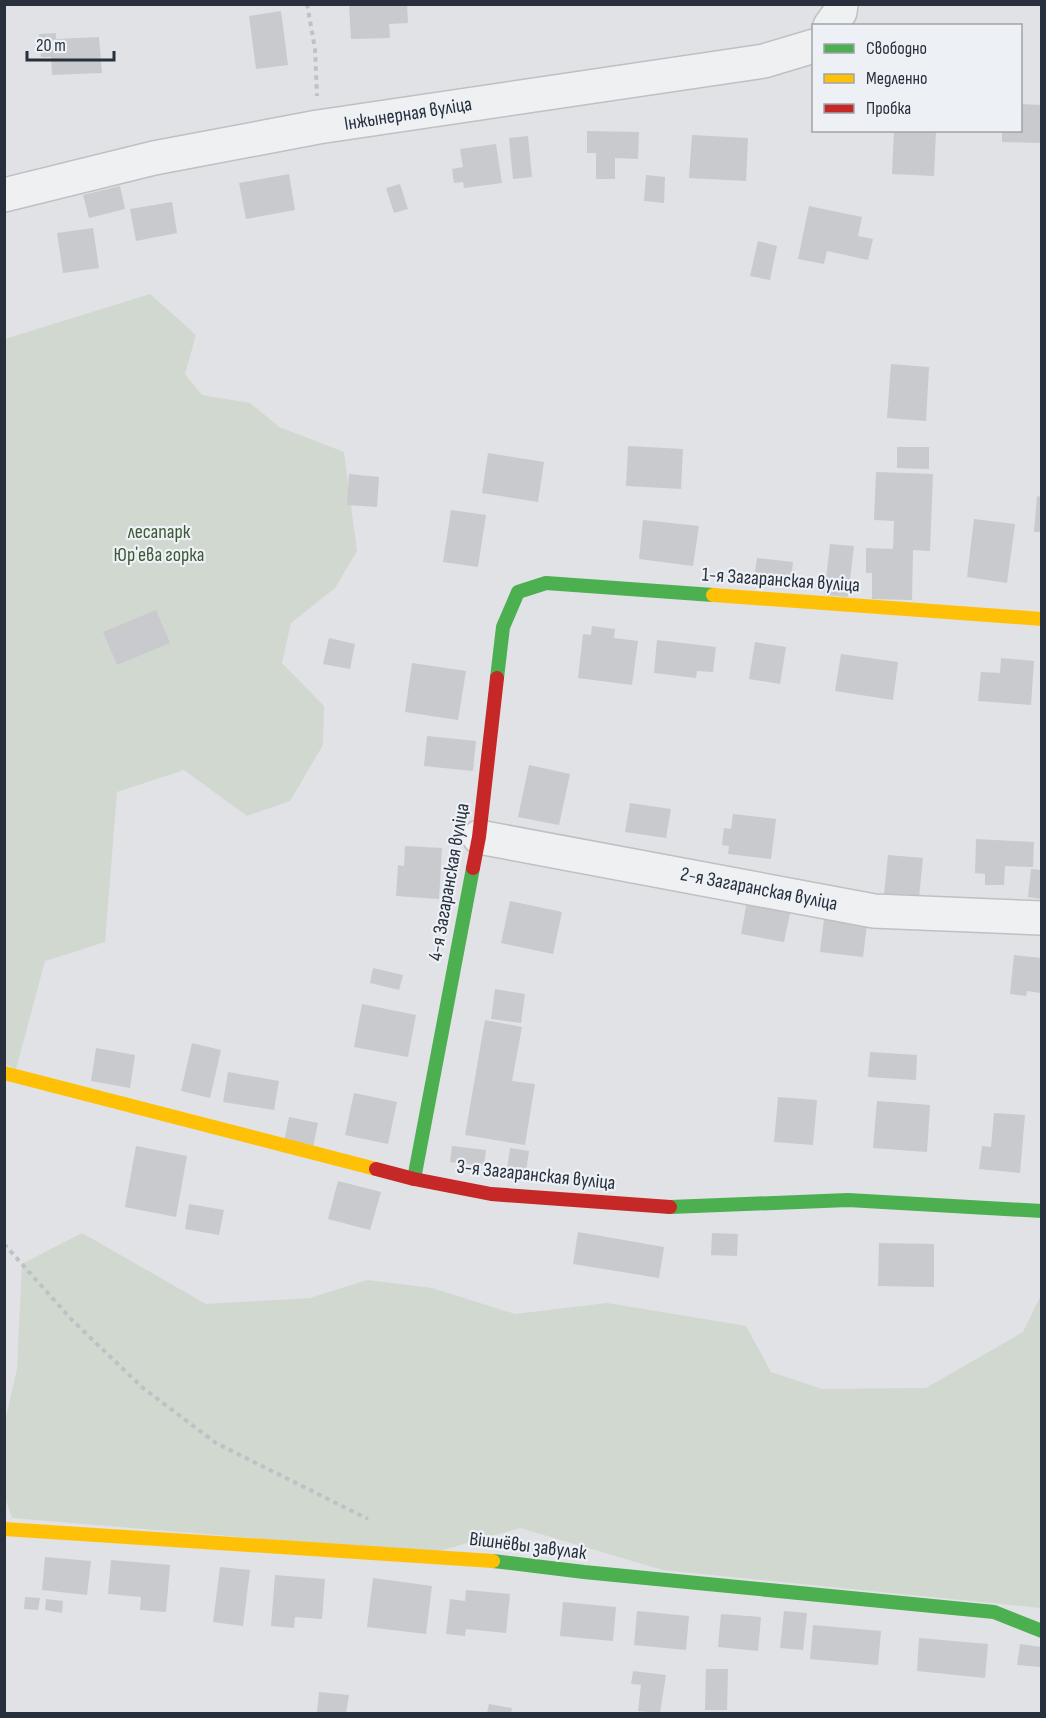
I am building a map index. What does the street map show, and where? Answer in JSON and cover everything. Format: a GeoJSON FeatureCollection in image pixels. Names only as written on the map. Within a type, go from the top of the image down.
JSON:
{"type":"FeatureCollection","features":[{"type":"Feature","properties":{"kind":"street"},"geometry":{"type":"LineString","coordinates":[[831,24],[840,12],[841,4]]}},
{"type":"Feature","properties":{"kind":"street","name":"Інжынерная вуліца"},"geometry":{"type":"LineString","coordinates":[[4,195],[154,158],[318,128],[764,62],[812,46]]}},
{"type":"Feature","properties":{"kind":"street","name":"1-я Загаранская вуліца"},"geometry":{"type":"LineString","coordinates":[[518,592],[546,583],[1041,619]]}},
{"type":"Feature","properties":{"kind":"street","name":"4-я Загаранская вуліца"},"geometry":{"type":"LineString","coordinates":[[414,1179],[479,837],[503,627],[518,592]]}},
{"type":"Feature","properties":{"kind":"street","name":"2-я Загаранская вуліца"},"geometry":{"type":"LineString","coordinates":[[479,837],[874,911],[1041,918]]}},
{"type":"Feature","properties":{"kind":"street","name":"3-я Загаранская вуліца"},"geometry":{"type":"LineString","coordinates":[[4,1073],[414,1179],[491,1194],[666,1207],[848,1200],[1041,1211]]}},
{"type":"Feature","properties":{"kind":"street","name":"Вішнёвы завулак"},"geometry":{"type":"LineString","coordinates":[[4,1529],[466,1558],[584,1572],[994,1612],[1041,1631]]}},
{"type":"Feature","properties":{"kind":"path"},"geometry":{"type":"LineString","coordinates":[[307,4],[315,49],[318,128]]}},
{"type":"Feature","properties":{"kind":"path"},"geometry":{"type":"LineString","coordinates":[[4,1244],[72,1320],[143,1388],[216,1443],[372,1521]]}},
{"type":"Feature","properties":{"kind":"green space","name":"лесапарк Юрʼева горка"},"geometry":{"type":"Polygon","coordinates":[[[150,294],[196,335],[185,374],[202,395],[250,403],[279,427],[344,452],[357,551],[335,588],[291,623],[282,663],[324,706],[323,745],[290,801],[247,816],[184,770],[117,792],[105,942],[45,961],[16,1069],[5,1064],[5,339],[150,294]]]}},
{"type":"Feature","properties":{"kind":"green space"},"geometry":{"type":"Polygon","coordinates":[[[82,1233],[206,1304],[310,1298],[367,1280],[432,1288],[515,1314],[607,1303],[746,1326],[771,1372],[822,1389],[926,1388],[1023,1332],[1041,1295],[1041,1608],[663,1570],[520,1528],[432,1553],[12,1518],[5,1498],[5,1421],[17,1369],[22,1264],[82,1233]]]}},
{"type":"Feature","properties":{"kind":"building"},"geometry":{"type":"Polygon","coordinates":[[[349,4],[407,4],[408,23],[389,24],[390,38],[351,39],[349,4]]]}},
{"type":"Feature","properties":{"kind":"building"},"geometry":{"type":"Polygon","coordinates":[[[281,11],[288,65],[256,69],[249,16],[281,11]]]}},
{"type":"Feature","properties":{"kind":"building"},"geometry":{"type":"Polygon","coordinates":[[[56,33],[56,39],[99,37],[102,73],[52,75],[51,57],[41,57],[39,34],[56,33]]]}},
{"type":"Feature","properties":{"kind":"building"},"geometry":{"type":"Polygon","coordinates":[[[1022,104],[1041,105],[1041,143],[1002,142],[1002,132],[1022,132],[1022,104]]]}},
{"type":"Feature","properties":{"kind":"building"},"geometry":{"type":"Polygon","coordinates":[[[587,131],[639,132],[638,159],[615,158],[615,179],[596,179],[596,153],[587,153],[587,131]]]}},
{"type":"Feature","properties":{"kind":"building"},"geometry":{"type":"Polygon","coordinates":[[[894,132],[936,132],[934,176],[892,174],[894,132]]]}},
{"type":"Feature","properties":{"kind":"building"},"geometry":{"type":"Polygon","coordinates":[[[692,135],[748,138],[746,181],[689,178],[692,135]]]}},
{"type":"Feature","properties":{"kind":"building"},"geometry":{"type":"Polygon","coordinates":[[[528,136],[532,177],[513,179],[509,138],[528,136]]]}},
{"type":"Feature","properties":{"kind":"building"},"geometry":{"type":"Polygon","coordinates":[[[496,144],[502,183],[464,188],[463,182],[454,183],[452,169],[463,167],[460,149],[496,144]]]}},
{"type":"Feature","properties":{"kind":"building"},"geometry":{"type":"Polygon","coordinates":[[[289,174],[295,210],[246,219],[239,183],[289,174]]]}},
{"type":"Feature","properties":{"kind":"building"},"geometry":{"type":"Polygon","coordinates":[[[646,175],[665,177],[664,203],[644,201],[646,175]]]}},
{"type":"Feature","properties":{"kind":"building"},"geometry":{"type":"Polygon","coordinates":[[[400,184],[408,209],[394,213],[386,188],[400,184]]]}},
{"type":"Feature","properties":{"kind":"building"},"geometry":{"type":"Polygon","coordinates":[[[120,186],[125,209],[89,218],[83,195],[120,186]]]}},
{"type":"Feature","properties":{"kind":"building"},"geometry":{"type":"Polygon","coordinates":[[[172,202],[177,233],[136,241],[130,209],[172,202]]]}},
{"type":"Feature","properties":{"kind":"building"},"geometry":{"type":"Polygon","coordinates":[[[809,206],[862,217],[858,236],[873,239],[868,260],[827,251],[824,264],[798,259],[809,206]]]}},
{"type":"Feature","properties":{"kind":"building"},"geometry":{"type":"Polygon","coordinates":[[[93,228],[99,268],[63,273],[57,233],[93,228]]]}},
{"type":"Feature","properties":{"kind":"building"},"geometry":{"type":"Polygon","coordinates":[[[758,241],[777,246],[770,280],[750,276],[758,241]]]}},
{"type":"Feature","properties":{"kind":"building"},"geometry":{"type":"Polygon","coordinates":[[[891,364],[929,367],[926,421],[887,418],[891,364]]]}},
{"type":"Feature","properties":{"kind":"building"},"geometry":{"type":"Polygon","coordinates":[[[628,446],[683,449],[681,489],[626,486],[628,446]]]}},
{"type":"Feature","properties":{"kind":"building"},"geometry":{"type":"Polygon","coordinates":[[[897,447],[929,447],[929,469],[897,468],[897,447]]]}},
{"type":"Feature","properties":{"kind":"building"},"geometry":{"type":"Polygon","coordinates":[[[488,453],[544,462],[538,502],[482,493],[488,453]]]}},
{"type":"Feature","properties":{"kind":"building"},"geometry":{"type":"Polygon","coordinates":[[[876,472],[933,474],[930,551],[913,550],[912,600],[872,599],[872,573],[866,573],[866,548],[893,549],[894,521],[874,520],[876,472]]]}},
{"type":"Feature","properties":{"kind":"building"},"geometry":{"type":"Polygon","coordinates":[[[349,474],[379,477],[377,507],[347,505],[349,474]]]}},
{"type":"Feature","properties":{"kind":"building"},"geometry":{"type":"Polygon","coordinates":[[[1037,496],[1041,497],[1041,532],[1034,532],[1037,496]]]}},
{"type":"Feature","properties":{"kind":"building"},"geometry":{"type":"Polygon","coordinates":[[[451,510],[486,515],[478,567],[443,562],[451,510]]]}},
{"type":"Feature","properties":{"kind":"building"},"geometry":{"type":"Polygon","coordinates":[[[974,519],[1015,524],[1007,583],[967,577],[974,519]]]}},
{"type":"Feature","properties":{"kind":"building"},"geometry":{"type":"Polygon","coordinates":[[[643,520],[699,526],[693,566],[639,559],[643,520]]]}},
{"type":"Feature","properties":{"kind":"building"},"geometry":{"type":"Polygon","coordinates":[[[830,544],[854,546],[848,597],[824,595],[830,544]]]}},
{"type":"Feature","properties":{"kind":"building"},"geometry":{"type":"Polygon","coordinates":[[[757,558],[793,562],[790,589],[753,585],[757,558]]]}},
{"type":"Feature","properties":{"kind":"building"},"geometry":{"type":"Polygon","coordinates":[[[156,610],[170,643],[117,665],[103,632],[156,610]]]}},
{"type":"Feature","properties":{"kind":"building"},"geometry":{"type":"Polygon","coordinates":[[[592,626],[615,629],[614,638],[638,641],[632,685],[578,678],[583,634],[591,635],[592,626]]]}},
{"type":"Feature","properties":{"kind":"building"},"geometry":{"type":"Polygon","coordinates":[[[329,638],[355,644],[350,669],[323,664],[329,638]]]}},
{"type":"Feature","properties":{"kind":"building"},"geometry":{"type":"Polygon","coordinates":[[[657,640],[716,647],[713,672],[697,671],[696,678],[654,673],[657,640]]]}},
{"type":"Feature","properties":{"kind":"building"},"geometry":{"type":"Polygon","coordinates":[[[755,642],[786,647],[780,684],[749,679],[755,642]]]}},
{"type":"Feature","properties":{"kind":"building"},"geometry":{"type":"Polygon","coordinates":[[[841,654],[898,662],[893,700],[835,691],[841,654]]]}},
{"type":"Feature","properties":{"kind":"building"},"geometry":{"type":"Polygon","coordinates":[[[1001,658],[1034,661],[1031,705],[978,701],[981,672],[1000,673],[1001,658]]]}},
{"type":"Feature","properties":{"kind":"building"},"geometry":{"type":"Polygon","coordinates":[[[412,663],[466,671],[458,720],[405,712],[412,663]]]}},
{"type":"Feature","properties":{"kind":"building"},"geometry":{"type":"Polygon","coordinates":[[[427,736],[476,741],[473,771],[424,766],[427,736]]]}},
{"type":"Feature","properties":{"kind":"building"},"geometry":{"type":"Polygon","coordinates":[[[529,765],[570,774],[559,825],[518,817],[529,765]]]}},
{"type":"Feature","properties":{"kind":"building"},"geometry":{"type":"Polygon","coordinates":[[[630,803],[671,809],[666,838],[625,832],[630,803]]]}},
{"type":"Feature","properties":{"kind":"building"},"geometry":{"type":"Polygon","coordinates":[[[733,814],[776,819],[771,859],[728,854],[729,846],[722,845],[724,828],[731,829],[733,814]]]}},
{"type":"Feature","properties":{"kind":"building"},"geometry":{"type":"Polygon","coordinates":[[[976,839],[1034,842],[1033,867],[1005,866],[1004,885],[985,885],[985,874],[975,873],[976,839]]]}},
{"type":"Feature","properties":{"kind":"building"},"geometry":{"type":"Polygon","coordinates":[[[405,846],[442,848],[439,899],[396,896],[398,865],[404,866],[405,846]]]}},
{"type":"Feature","properties":{"kind":"building"},"geometry":{"type":"Polygon","coordinates":[[[888,855],[923,858],[919,898],[884,894],[888,855]]]}},
{"type":"Feature","properties":{"kind":"building"},"geometry":{"type":"Polygon","coordinates":[[[1031,869],[1041,870],[1041,899],[1028,897],[1031,869]]]}},
{"type":"Feature","properties":{"kind":"building"},"geometry":{"type":"Polygon","coordinates":[[[510,901],[562,912],[553,954],[501,943],[510,901]]]}},
{"type":"Feature","properties":{"kind":"building"},"geometry":{"type":"Polygon","coordinates":[[[747,901],[791,909],[784,942],[741,934],[747,901]]]}},
{"type":"Feature","properties":{"kind":"building"},"geometry":{"type":"Polygon","coordinates":[[[824,919],[867,924],[863,957],[820,952],[824,919]]]}},
{"type":"Feature","properties":{"kind":"building"},"geometry":{"type":"Polygon","coordinates":[[[1014,955],[1041,958],[1041,993],[1027,991],[1026,996],[1010,994],[1014,955]]]}},
{"type":"Feature","properties":{"kind":"building"},"geometry":{"type":"Polygon","coordinates":[[[373,968],[403,975],[399,990],[370,983],[373,968]]]}},
{"type":"Feature","properties":{"kind":"building"},"geometry":{"type":"Polygon","coordinates":[[[495,989],[525,994],[521,1023],[491,1019],[495,989]]]}},
{"type":"Feature","properties":{"kind":"building"},"geometry":{"type":"Polygon","coordinates":[[[362,1004],[416,1015],[408,1057],[354,1047],[362,1004]]]}},
{"type":"Feature","properties":{"kind":"building"},"geometry":{"type":"Polygon","coordinates":[[[485,1020],[522,1027],[512,1081],[535,1084],[525,1145],[465,1135],[485,1020]]]}},
{"type":"Feature","properties":{"kind":"building"},"geometry":{"type":"Polygon","coordinates":[[[192,1043],[221,1050],[210,1098],[181,1091],[192,1043]]]}},
{"type":"Feature","properties":{"kind":"building"},"geometry":{"type":"Polygon","coordinates":[[[96,1048],[135,1055],[130,1088],[91,1081],[96,1048]]]}},
{"type":"Feature","properties":{"kind":"building"},"geometry":{"type":"Polygon","coordinates":[[[870,1052],[917,1055],[916,1080],[868,1077],[870,1052]]]}},
{"type":"Feature","properties":{"kind":"building"},"geometry":{"type":"Polygon","coordinates":[[[228,1072],[279,1081],[274,1110],[223,1102],[228,1072]]]}},
{"type":"Feature","properties":{"kind":"building"},"geometry":{"type":"Polygon","coordinates":[[[354,1093],[397,1102],[388,1144],[345,1135],[354,1093]]]}},
{"type":"Feature","properties":{"kind":"building"},"geometry":{"type":"Polygon","coordinates":[[[778,1097],[817,1100],[813,1145],[774,1142],[778,1097]]]}},
{"type":"Feature","properties":{"kind":"building"},"geometry":{"type":"Polygon","coordinates":[[[877,1101],[930,1105],[927,1152],[873,1148],[877,1101]]]}},
{"type":"Feature","properties":{"kind":"building"},"geometry":{"type":"Polygon","coordinates":[[[994,1113],[1025,1115],[1020,1173],[979,1169],[982,1146],[991,1147],[994,1113]]]}},
{"type":"Feature","properties":{"kind":"building"},"geometry":{"type":"Polygon","coordinates":[[[289,1117],[318,1123],[313,1147],[284,1142],[289,1117]]]}},
{"type":"Feature","properties":{"kind":"building"},"geometry":{"type":"Polygon","coordinates":[[[136,1146],[187,1156],[176,1217],[125,1207],[136,1146]]]}},
{"type":"Feature","properties":{"kind":"building"},"geometry":{"type":"Polygon","coordinates":[[[452,1146],[486,1150],[484,1166],[450,1162],[452,1146]]]}},
{"type":"Feature","properties":{"kind":"building"},"geometry":{"type":"Polygon","coordinates":[[[510,1148],[529,1151],[525,1179],[506,1176],[510,1148]]]}},
{"type":"Feature","properties":{"kind":"building"},"geometry":{"type":"Polygon","coordinates":[[[338,1181],[381,1192],[370,1230],[328,1219],[338,1181]]]}},
{"type":"Feature","properties":{"kind":"building"},"geometry":{"type":"Polygon","coordinates":[[[189,1204],[224,1210],[219,1235],[185,1229],[189,1204]]]}},
{"type":"Feature","properties":{"kind":"building"},"geometry":{"type":"Polygon","coordinates":[[[578,1232],[664,1247],[659,1278],[573,1264],[578,1232]]]}},
{"type":"Feature","properties":{"kind":"building"},"geometry":{"type":"Polygon","coordinates":[[[712,1233],[738,1234],[737,1256],[711,1255],[712,1233]]]}},
{"type":"Feature","properties":{"kind":"building"},"geometry":{"type":"Polygon","coordinates":[[[879,1243],[934,1244],[934,1287],[878,1286],[879,1243]]]}},
{"type":"Feature","properties":{"kind":"building"},"geometry":{"type":"Polygon","coordinates":[[[45,1557],[91,1561],[87,1595],[42,1590],[45,1557]]]}},
{"type":"Feature","properties":{"kind":"building"},"geometry":{"type":"Polygon","coordinates":[[[111,1560],[170,1565],[166,1612],[140,1610],[141,1597],[108,1594],[111,1560]]]}},
{"type":"Feature","properties":{"kind":"building"},"geometry":{"type":"Polygon","coordinates":[[[220,1567],[250,1570],[243,1626],[213,1622],[220,1567]]]}},
{"type":"Feature","properties":{"kind":"building"},"geometry":{"type":"Polygon","coordinates":[[[275,1575],[325,1579],[322,1619],[295,1617],[294,1628],[271,1626],[275,1575]]]}},
{"type":"Feature","properties":{"kind":"building"},"geometry":{"type":"Polygon","coordinates":[[[373,1578],[432,1586],[426,1634],[367,1627],[373,1578]]]}},
{"type":"Feature","properties":{"kind":"building"},"geometry":{"type":"Polygon","coordinates":[[[466,1590],[510,1594],[506,1633],[466,1629],[465,1636],[446,1634],[450,1599],[465,1601],[466,1590]]]}},
{"type":"Feature","properties":{"kind":"building"},"geometry":{"type":"Polygon","coordinates":[[[25,1597],[40,1598],[38,1610],[24,1609],[25,1597]]]}},
{"type":"Feature","properties":{"kind":"building"},"geometry":{"type":"Polygon","coordinates":[[[46,1599],[63,1601],[62,1613],[45,1610],[46,1599]]]}},
{"type":"Feature","properties":{"kind":"building"},"geometry":{"type":"Polygon","coordinates":[[[563,1602],[616,1607],[613,1641],[560,1636],[563,1602]]]}},
{"type":"Feature","properties":{"kind":"building"},"geometry":{"type":"Polygon","coordinates":[[[637,1611],[689,1616],[686,1650],[634,1645],[637,1611]]]}},
{"type":"Feature","properties":{"kind":"building"},"geometry":{"type":"Polygon","coordinates":[[[784,1611],[807,1613],[803,1650],[780,1648],[784,1611]]]}},
{"type":"Feature","properties":{"kind":"building"},"geometry":{"type":"Polygon","coordinates":[[[721,1614],[761,1617],[758,1651],[718,1647],[721,1614]]]}},
{"type":"Feature","properties":{"kind":"building"},"geometry":{"type":"Polygon","coordinates":[[[813,1625],[881,1631],[878,1665],[810,1659],[813,1625]]]}},
{"type":"Feature","properties":{"kind":"building"},"geometry":{"type":"Polygon","coordinates":[[[919,1638],[988,1644],[985,1678],[917,1671],[919,1638]]]}},
{"type":"Feature","properties":{"kind":"building"},"geometry":{"type":"Polygon","coordinates":[[[1020,1644],[1041,1647],[1041,1667],[1017,1665],[1020,1644]]]}},
{"type":"Feature","properties":{"kind":"building"},"geometry":{"type":"Polygon","coordinates":[[[706,1669],[728,1669],[727,1710],[705,1710],[706,1669]]]}},
{"type":"Feature","properties":{"kind":"building"},"geometry":{"type":"Polygon","coordinates":[[[633,1671],[666,1675],[660,1713],[638,1711],[641,1685],[631,1684],[633,1671]]]}},
{"type":"Feature","properties":{"kind":"building"},"geometry":{"type":"Polygon","coordinates":[[[319,1692],[349,1695],[346,1713],[317,1712],[319,1692]]]}},
{"type":"Feature","properties":{"kind":"building"},"geometry":{"type":"Polygon","coordinates":[[[489,1704],[512,1708],[511,1713],[487,1713],[489,1704]]]}},
{"type":"Feature","properties":{"kind":"traffic: fast"},"geometry":{"type":"LineString","coordinates":[[497,678],[503,627],[518,592],[546,583],[713,595]]}},
{"type":"Feature","properties":{"kind":"traffic: fast"},"geometry":{"type":"LineString","coordinates":[[414,1179],[473,868]]}},
{"type":"Feature","properties":{"kind":"traffic: fast"},"geometry":{"type":"LineString","coordinates":[[670,1207],[848,1200],[1042,1211]]}},
{"type":"Feature","properties":{"kind":"traffic: fast"},"geometry":{"type":"LineString","coordinates":[[493,1561],[994,1612],[1042,1631]]}},
{"type":"Feature","properties":{"kind":"traffic: slow"},"geometry":{"type":"LineString","coordinates":[[713,595],[1042,619]]}},
{"type":"Feature","properties":{"kind":"traffic: slow"},"geometry":{"type":"LineString","coordinates":[[4,1073],[376,1169]]}},
{"type":"Feature","properties":{"kind":"traffic: slow"},"geometry":{"type":"LineString","coordinates":[[4,1529],[493,1561]]}},
{"type":"Feature","properties":{"kind":"traffic: jam"},"geometry":{"type":"LineString","coordinates":[[473,868],[479,837],[497,678]]}},
{"type":"Feature","properties":{"kind":"traffic: jam"},"geometry":{"type":"LineString","coordinates":[[376,1169],[491,1194],[670,1207]]}}]}
